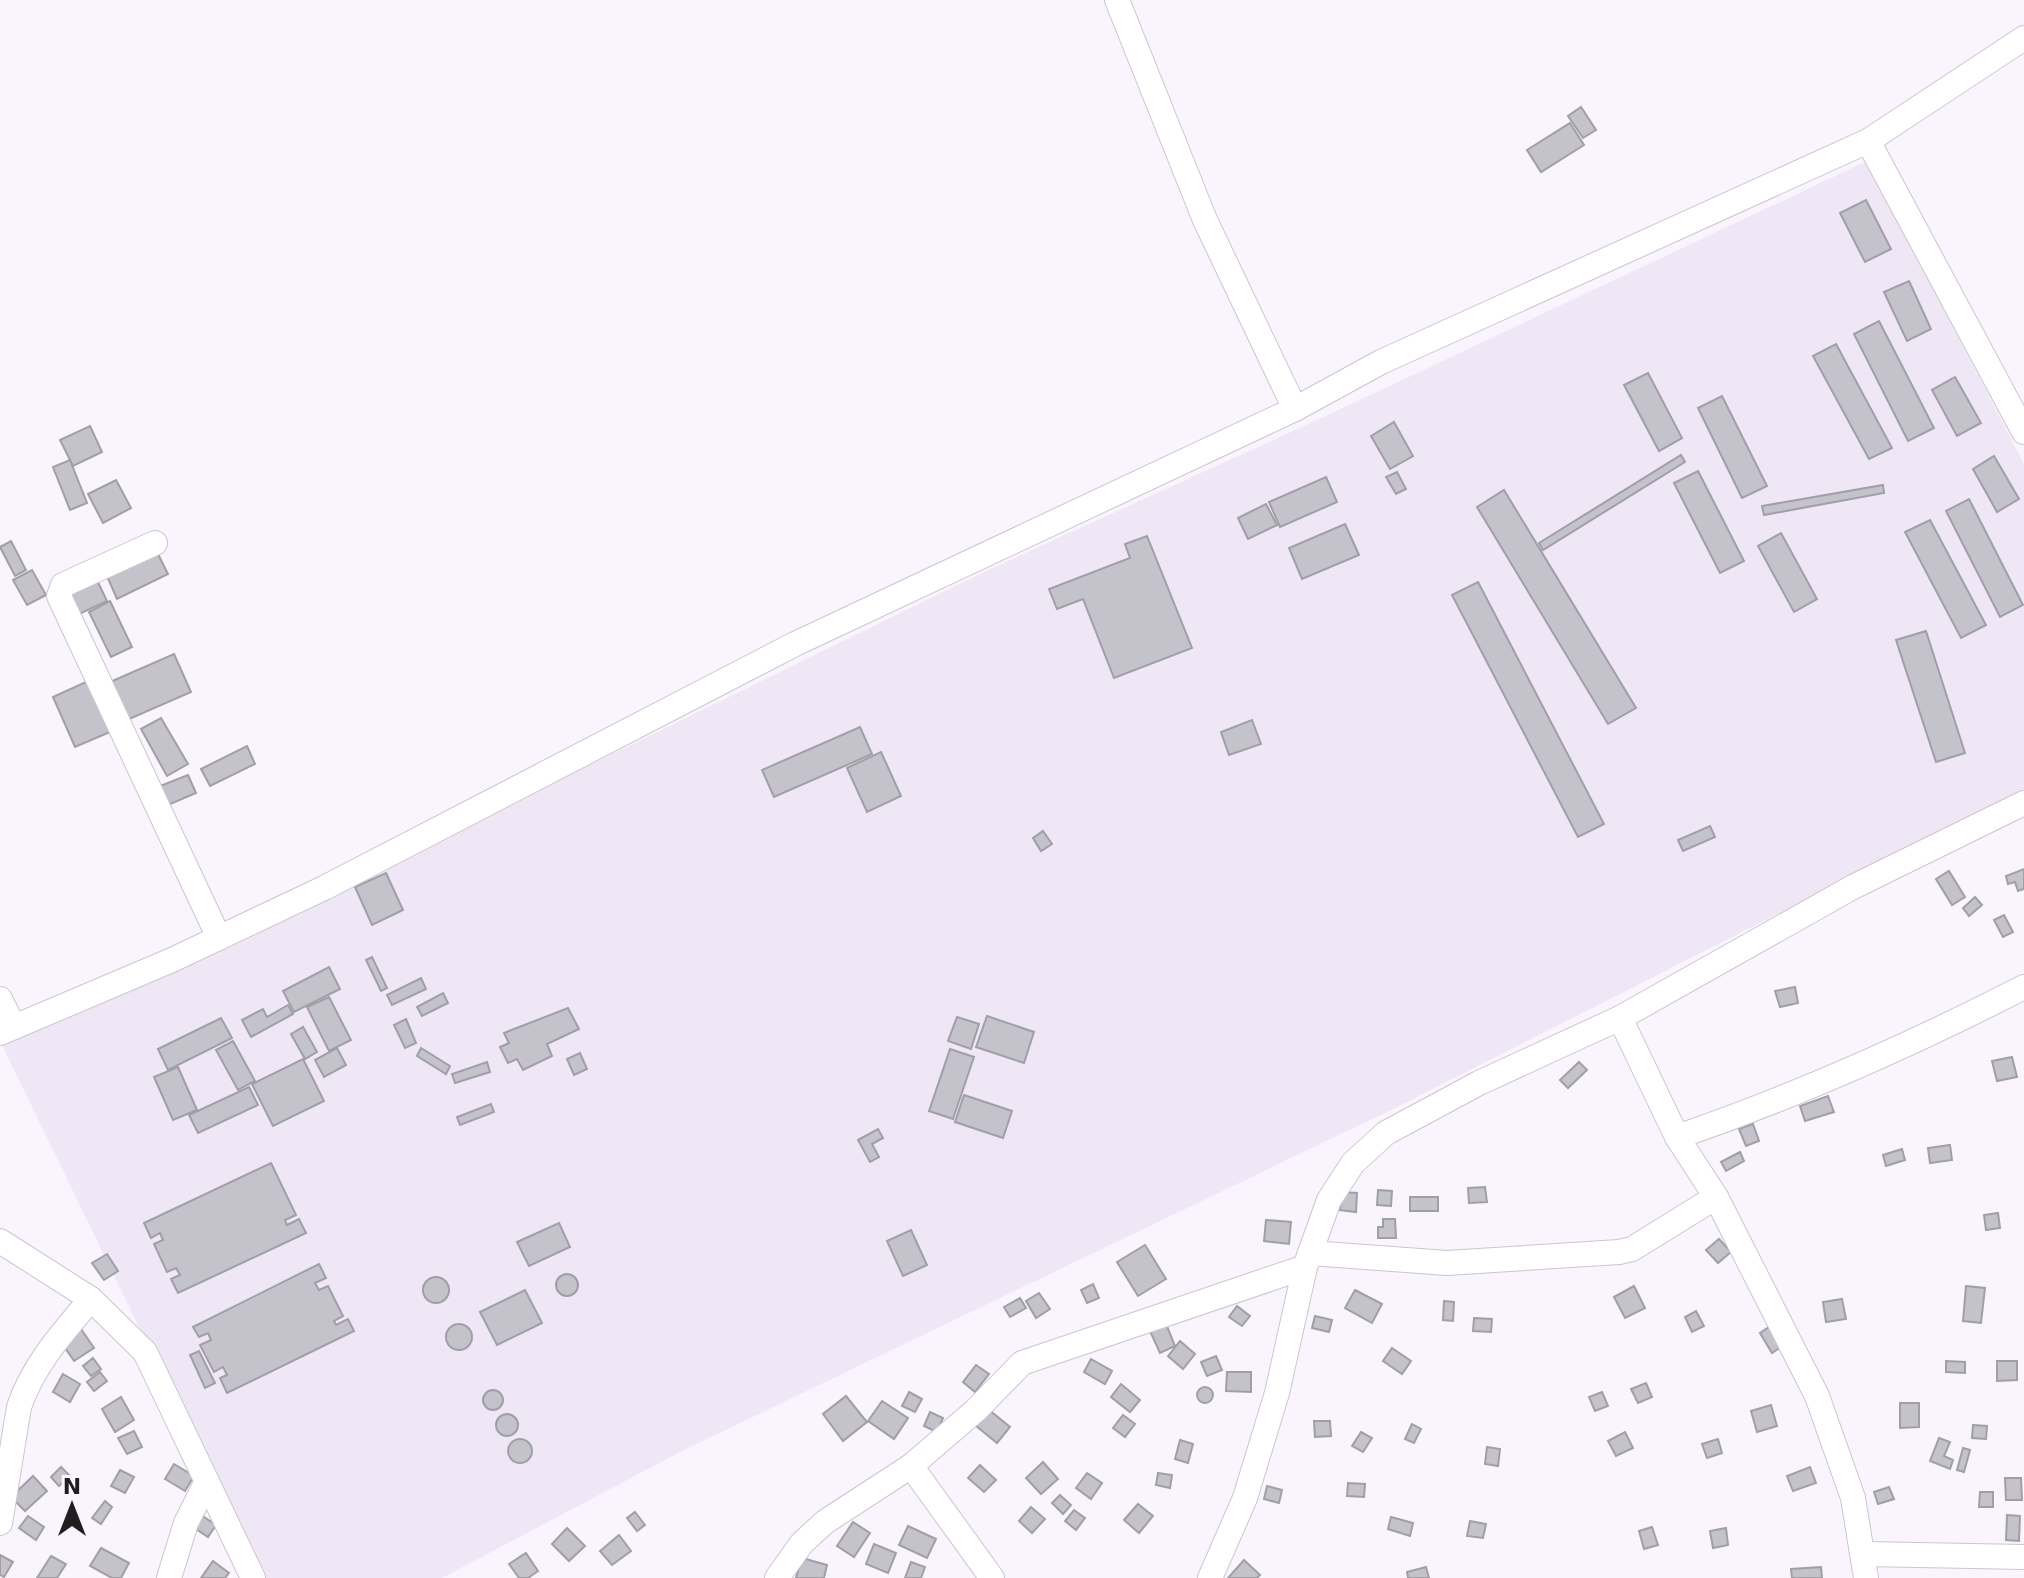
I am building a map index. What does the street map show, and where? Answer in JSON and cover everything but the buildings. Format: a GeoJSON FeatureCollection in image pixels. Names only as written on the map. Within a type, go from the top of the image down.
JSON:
{"type":"FeatureCollection","features":[{"type":"Feature","properties":{"kind":"street"},"geometry":{"type":"LineString","coordinates":[[1117,0],[1205,220],[1295,409]]}},
{"type":"Feature","properties":{"kind":"street"},"geometry":{"type":"LineString","coordinates":[[0,999],[7,1030],[219,938],[338,881],[795,644],[1295,409],[1381,362],[1868,141],[2024,38]]}},
{"type":"Feature","properties":{"kind":"street"},"geometry":{"type":"LineString","coordinates":[[1868,141],[2024,432]]}},
{"type":"Feature","properties":{"kind":"street"},"geometry":{"type":"LineString","coordinates":[[155,543],[63,585],[59,596],[219,938]]}},
{"type":"Feature","properties":{"kind":"street"},"geometry":{"type":"LineString","coordinates":[[1210,1578],[1245,1498],[1277,1393],[1308,1260],[1329,1200],[1353,1163],[1386,1133],[1479,1083],[1620,1018],[1853,887],[2024,803]]}},
{"type":"Feature","properties":{"kind":"street"},"geometry":{"type":"LineString","coordinates":[[1677,1137],[1767,1106],[1839,1075],[2024,987]]}},
{"type":"Feature","properties":{"kind":"street"},"geometry":{"type":"LineString","coordinates":[[1620,1018],[1677,1137],[1716,1197],[1817,1396],[1853,1498],[1865,1566],[2024,1557]]}},
{"type":"Feature","properties":{"kind":"street"},"geometry":{"type":"LineString","coordinates":[[777,1578],[802,1543],[825,1522],[911,1466],[976,1410],[1022,1363],[1308,1260],[1447,1263],[1619,1252],[1632,1249],[1716,1197]]}},
{"type":"Feature","properties":{"kind":"street"},"geometry":{"type":"LineString","coordinates":[[0,1241],[91,1299],[145,1352],[253,1578]]}},
{"type":"Feature","properties":{"kind":"street"},"geometry":{"type":"LineString","coordinates":[[0,1523],[19,1407],[25,1389],[53,1344],[91,1299]]}},
{"type":"Feature","properties":{"kind":"street"},"geometry":{"type":"LineString","coordinates":[[911,1466],[992,1578]]}},
{"type":"Feature","properties":{"kind":"street"},"geometry":{"type":"LineString","coordinates":[[169,1578],[186,1523],[207,1481]]}},
{"type":"Feature","properties":{"kind":"shaded area"},"geometry":{"type":"Polygon","coordinates":[[[1867,161],[2024,464],[2024,789],[1397,1107],[682,1451],[442,1578],[261,1578],[2,1045],[335,890],[986,571],[1330,414],[1867,161]]]}}]}
